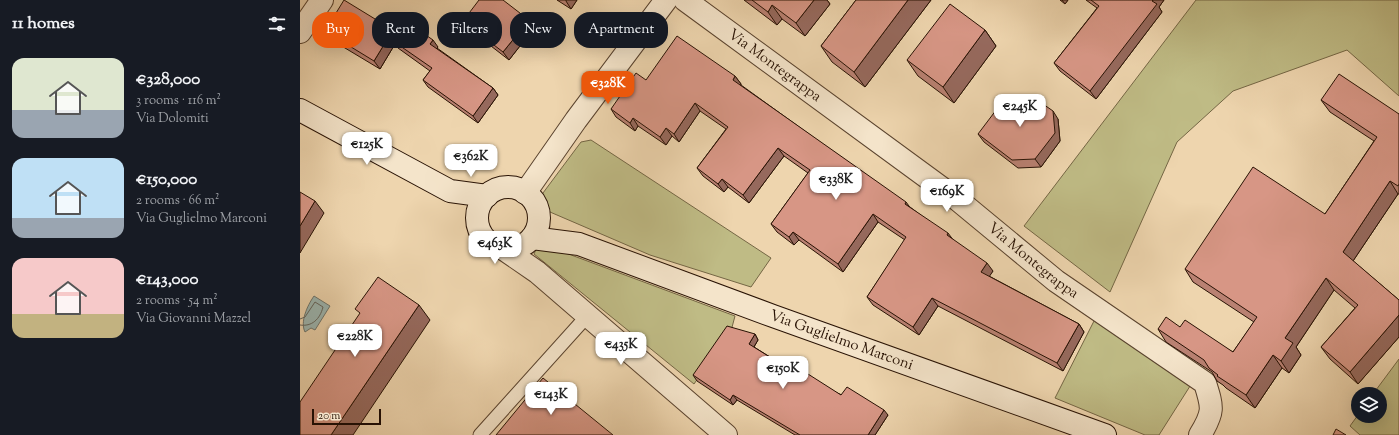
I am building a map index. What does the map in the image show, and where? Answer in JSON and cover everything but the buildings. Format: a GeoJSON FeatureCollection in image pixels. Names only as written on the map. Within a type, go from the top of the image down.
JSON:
{"type":"FeatureCollection","features":[{"type":"Feature","properties":{"kind":"street"},"geometry":{"type":"LineString","coordinates":[[300,32],[322,0]]}},
{"type":"Feature","properties":{"kind":"street"},"geometry":{"type":"LineString","coordinates":[[531,201],[576,120],[666,0]]}},
{"type":"Feature","properties":{"kind":"street","name":"Via Montegrappa"},"geometry":{"type":"LineString","coordinates":[[685,0],[958,200],[1056,281],[1205,383],[1212,404],[1208,422],[1200,435]]}},
{"type":"Feature","properties":{"kind":"street"},"geometry":{"type":"LineString","coordinates":[[300,110],[450,191],[477,220]]}},
{"type":"Feature","properties":{"kind":"street"},"geometry":{"type":"LineString","coordinates":[[505,250],[515,249],[530,240],[537,229],[539,219],[531,201],[516,188],[506,187],[495,190],[480,204],[477,220],[480,234],[495,247],[505,250],[538,272],[726,435]]}},
{"type":"Feature","properties":{"kind":"street"},"geometry":{"type":"LineString","coordinates":[[450,191],[487,196]]}},
{"type":"Feature","properties":{"kind":"street","name":"Via Guglielmo Marconi"},"geometry":{"type":"LineString","coordinates":[[531,201],[561,232],[579,244],[781,319],[1104,435]]}},
{"type":"Feature","properties":{"kind":"street"},"geometry":{"type":"LineString","coordinates":[[530,240],[531,261],[538,272]]}},
{"type":"Feature","properties":{"kind":"street","name":"Via Guglielmo Marconi"},"geometry":{"type":"LineString","coordinates":[[530,240],[579,244]]}},
{"type":"Feature","properties":{"kind":"lane"},"geometry":{"type":"LineString","coordinates":[[480,435],[588,314]]}},
{"type":"Feature","properties":{"kind":"shaded area"},"geometry":{"type":"Polygon","coordinates":[[[1196,0],[1399,0],[1399,96],[1347,50],[1233,91],[1177,142],[1110,292],[1024,226],[1196,0]]]}},
{"type":"Feature","properties":{"kind":"shaded area"},"geometry":{"type":"Polygon","coordinates":[[[591,140],[771,258],[751,287],[650,255],[550,212],[540,197],[581,142],[591,140]]]}},
{"type":"Feature","properties":{"kind":"shaded area"},"geometry":{"type":"Polygon","coordinates":[[[539,243],[735,316],[731,331],[694,384],[534,254],[539,243]]]}},
{"type":"Feature","properties":{"kind":"shaded area"},"geometry":{"type":"Polygon","coordinates":[[[1095,319],[1192,383],[1159,435],[1145,435],[1055,398],[1095,319]]]}},
{"type":"Feature","properties":{"kind":"shaded area"},"geometry":{"type":"Polygon","coordinates":[[[1399,359],[1399,435],[1360,435],[1350,426],[1352,423],[1387,423],[1387,387],[1378,387],[1399,359]]]}},
{"type":"Feature","properties":{"kind":"water"},"geometry":{"type":"Polygon","coordinates":[[[314,296],[330,306],[315,330],[311,328],[305,332],[303,324],[305,314],[314,296]]]}}]}
